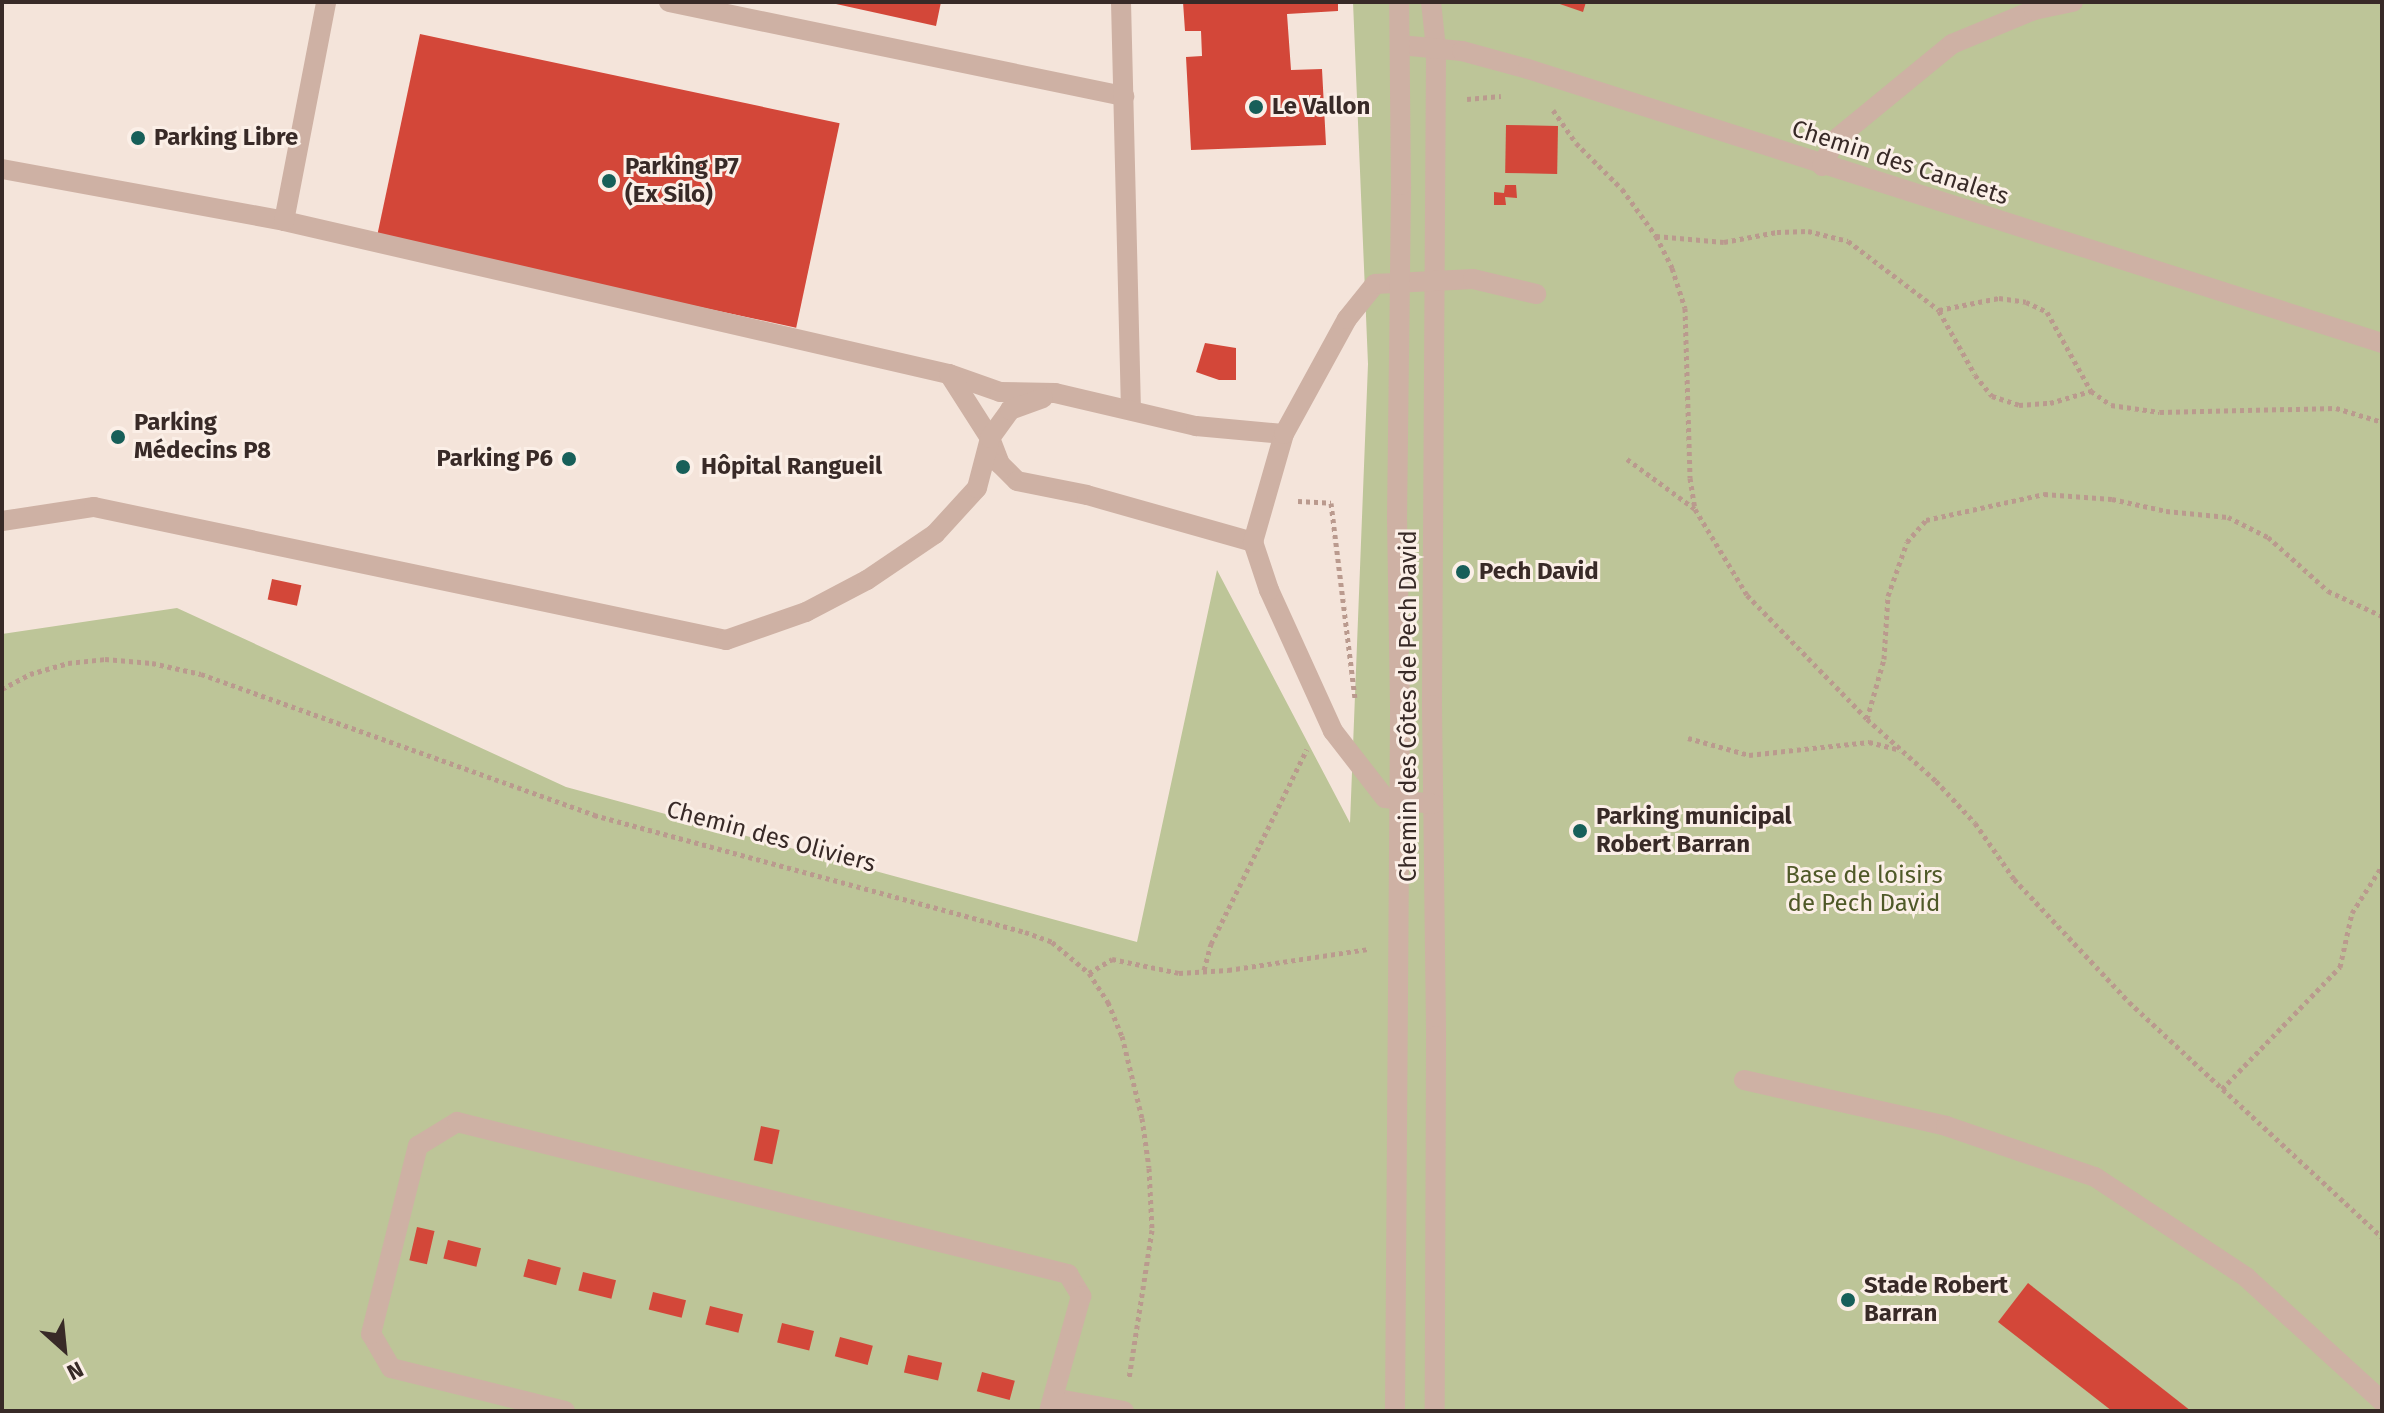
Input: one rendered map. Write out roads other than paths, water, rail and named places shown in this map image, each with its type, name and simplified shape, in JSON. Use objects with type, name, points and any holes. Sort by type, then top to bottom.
[{"type":"street","points":[[284,221],[326,2]]},
{"type":"street","points":[[669,2],[1124,96]]},
{"type":"street","points":[[1121,2],[1131,408]]},
{"type":"street","name":"Chemin des Côtes de Pech David","points":[[1395,1411],[1399,2]]},
{"type":"street","name":"Chemin des Côtes de Pech David","points":[[1431,2],[1436,48],[1433,804],[1435,1411]]},
{"type":"street","points":[[1822,166],[1835,140],[1952,44],[2034,10],[2073,2]]},
{"type":"street","name":"Chemin des Canalets","points":[[1400,45],[1462,51],[1528,69],[1822,166],[2382,343]]},
{"type":"street","points":[[2,169],[284,221],[949,374],[1000,392],[1055,393],[1131,408],[1196,426],[1284,434]]},
{"type":"street","points":[[1433,804],[1385,798],[1333,731],[1269,590],[1253,542],[1284,434],[1347,319],[1375,284],[1473,279],[1536,294]]},
{"type":"street","points":[[949,374],[990,438],[1000,464],[1017,481],[1087,495],[1253,542]]},
{"type":"street","points":[[2,521],[94,507],[726,640],[806,612],[867,580],[935,534],[977,488],[990,438],[1010,410],[1055,393]]},
{"type":"street","points":[[1744,1080],[1946,1126],[2095,1177],[2246,1277],[2382,1401]]},
{"type":"street","points":[[565,1411],[391,1368],[371,1334],[418,1146],[457,1122],[1068,1274],[1081,1296],[1051,1405],[1124,1411]]},
{"type":"place","name":"Le Vallon","points":[[1256,107]]},
{"type":"place","name":"Parking Libre","points":[[138,138]]},
{"type":"place","name":"Parking P7 (Ex Silo)","points":[[609,181]]},
{"type":"place","name":"Parking Médecins P8","points":[[118,437]]},
{"type":"place","name":"Parking P6","points":[[569,459]]},
{"type":"place","name":"Hôpital Rangueil","points":[[683,467]]},
{"type":"place","name":"Pech David","points":[[1463,572]]},
{"type":"place","name":"Parking municipal Robert Barran","points":[[1580,831]]},
{"type":"place","name":"Stade Robert Barran","points":[[1848,1300]]},
{"type":"park label","name":"Base de loisirs de Pech David","points":[[1864,890]]}]
